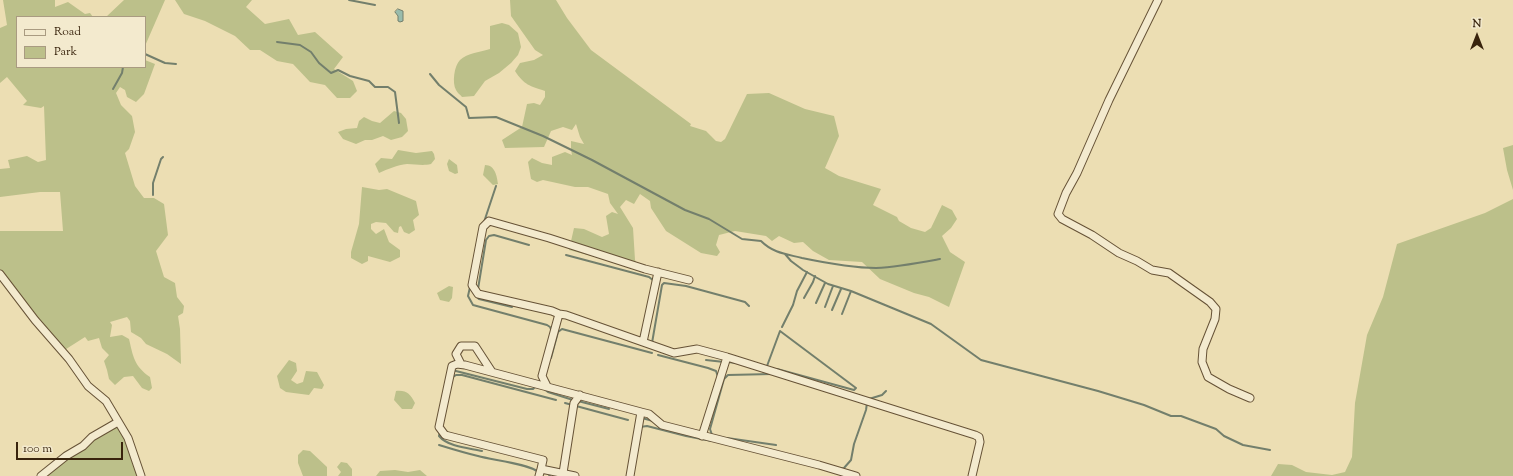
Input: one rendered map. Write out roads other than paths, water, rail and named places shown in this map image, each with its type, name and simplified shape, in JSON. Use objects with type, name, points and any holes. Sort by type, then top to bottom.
[{"type":"street","points":[[1158,0],[1109,100],[1077,173],[1066,192],[1058,214],[1062,219],[1092,235],[1119,253],[1152,270],[1169,273],[1210,302],[1216,309],[1215,319],[1202,349],[1202,362],[1208,377],[1229,389],[1250,398]]},
{"type":"street","points":[[689,280],[658,272],[549,238],[489,222],[483,227],[472,285],[478,294],[566,315],[674,353],[697,349],[727,357],[975,435],[979,437],[980,442],[972,476]]},
{"type":"street","points":[[643,342],[658,272]]},
{"type":"street","points":[[0,274],[35,320],[69,359],[88,386],[106,401],[128,438],[141,476]]},
{"type":"street","points":[[534,383],[542,376],[559,314]]},
{"type":"street","points":[[461,364],[456,354],[461,346],[475,346],[492,372]]},
{"type":"street","points":[[702,436],[727,357]]},
{"type":"street","points":[[575,476],[563,473],[540,472],[543,460],[445,435],[439,427],[452,366],[461,364],[547,386],[649,414],[662,425],[819,465],[856,476]]},
{"type":"street","points":[[542,376],[547,386]]},
{"type":"street","points":[[563,473],[574,403],[580,395]]},
{"type":"street","points":[[630,476],[641,412]]},
{"type":"street","points":[[41,476],[75,450],[83,446],[92,437],[118,422]]},
{"type":"waterway","points":[[349,0],[375,5]]},
{"type":"waterway","points":[[277,42],[300,45],[311,52],[319,63],[331,73],[338,70],[350,76],[369,81],[375,87],[388,87],[395,92],[399,123]]},
{"type":"waterway","points":[[146,54],[165,63],[176,64]]},
{"type":"waterway","points":[[113,89],[122,73],[123,68]]},
{"type":"waterway","points":[[430,74],[439,85],[466,107],[469,118],[496,117],[543,136],[592,160],[685,210],[709,219],[742,239],[761,241],[775,251],[829,263],[876,268],[908,265],[940,259]]},
{"type":"waterway","points":[[153,195],[153,183],[163,157]]},
{"type":"waterway","points":[[484,222],[496,186]]},
{"type":"waterway","points":[[478,289],[486,240],[489,236],[494,235],[529,245]]},
{"type":"waterway","points":[[785,254],[791,261],[803,270],[828,284],[851,291],[931,324],[981,360],[1098,391],[1144,405],[1171,416],[1181,416],[1216,429],[1224,436],[1243,445],[1270,450]]},
{"type":"waterway","points":[[566,255],[649,277],[654,281]]},
{"type":"waterway","points":[[782,327],[793,305],[797,291],[807,272]]},
{"type":"waterway","points":[[804,298],[815,276]]},
{"type":"waterway","points":[[652,343],[662,285],[664,283],[686,286],[745,302],[749,306]]},
{"type":"waterway","points":[[816,303],[825,283]]},
{"type":"waterway","points":[[825,307],[833,286]]},
{"type":"waterway","points":[[470,287],[468,296],[473,305],[547,325],[550,327],[552,332]]},
{"type":"waterway","points":[[832,310],[841,289]]},
{"type":"waterway","points":[[842,314],[851,291]]},
{"type":"waterway","points":[[477,297],[479,299],[512,307]]},
{"type":"waterway","points":[[551,358],[558,332],[562,329],[652,353]]},
{"type":"waterway","points":[[767,366],[780,331],[856,388],[854,390],[777,369]]},
{"type":"waterway","points":[[658,355],[708,368],[716,371],[718,377]]},
{"type":"waterway","points":[[706,360],[724,362]]},
{"type":"waterway","points":[[728,362],[737,363]]},
{"type":"waterway","points":[[452,370],[527,389],[533,389],[536,386]]},
{"type":"waterway","points":[[712,435],[710,429],[724,379],[728,375],[772,374]]},
{"type":"waterway","points":[[453,377],[456,375],[462,375],[556,400]]},
{"type":"waterway","points":[[544,389],[548,392],[573,400]]},
{"type":"waterway","points":[[869,399],[882,395],[886,391]]},
{"type":"waterway","points":[[578,401],[609,409]]},
{"type":"waterway","points":[[565,403],[628,420]]},
{"type":"waterway","points":[[841,469],[844,468],[851,460],[854,444],[867,403]]},
{"type":"waterway","points":[[642,418],[653,421]]},
{"type":"waterway","points":[[640,427],[647,426],[712,441]]},
{"type":"waterway","points":[[440,431],[439,436],[448,443],[482,451]]},
{"type":"waterway","points":[[727,438],[776,445]]},
{"type":"waterway","points":[[439,445],[484,458],[519,464],[534,469],[538,472]]}]
